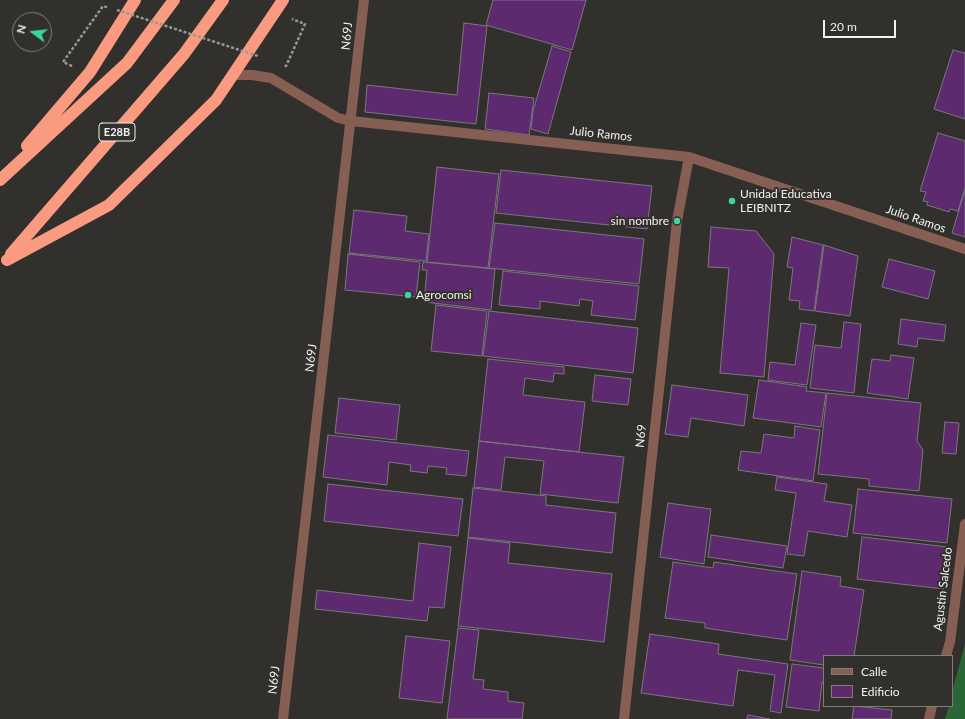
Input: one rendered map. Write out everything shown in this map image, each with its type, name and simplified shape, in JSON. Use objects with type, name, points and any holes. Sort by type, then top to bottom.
[{"type":"highway","points":[[0,176],[90,72],[135,0]]},
{"type":"highway","points":[[0,180],[127,63],[174,0]]},
{"type":"highway","name":"E28B","points":[[223,0],[184,54],[7,260],[109,205],[216,100],[233,74]]},
{"type":"highway","points":[[233,74],[283,0]]},
{"type":"street","name":"N69J","points":[[283,719],[364,0]]},
{"type":"street","name":"Julio Ramos","points":[[233,74],[271,78],[338,118],[351,121],[690,157],[965,249]]},
{"type":"street","name":"N69","points":[[624,719],[677,221],[690,157]]},
{"type":"street","name":"Agustin Salcedo","points":[[946,655],[950,642],[965,524]]},
{"type":"street","points":[[929,719],[932,707]]},
{"type":"path","points":[[90,72],[64,62],[103,6],[265,59]]},
{"type":"path","points":[[274,13],[305,24],[286,66],[279,64]]},
{"type":"green space","points":[[965,644],[965,719],[945,719],[949,707],[953,707],[953,688]]},
{"type":"building","points":[[493,0],[586,0],[572,50],[486,25]]},
{"type":"building","points":[[464,23],[487,26],[476,124],[365,112],[367,85],[457,95]]},
{"type":"building","points":[[552,46],[571,52],[548,134],[531,129],[533,111]]},
{"type":"building","points":[[953,50],[965,53],[965,119],[934,109]]},
{"type":"building","points":[[489,93],[534,98],[529,135],[485,129]]},
{"type":"building","points":[[938,133],[965,141],[965,188],[958,211],[950,209],[949,212],[927,205],[928,202],[923,201],[926,192],[920,191]]},
{"type":"building","points":[[437,167],[499,174],[488,268],[427,262]]},
{"type":"building","points":[[501,170],[652,186],[647,229],[496,213]]},
{"type":"building","points":[[965,190],[965,237],[952,233]]},
{"type":"building","points":[[354,210],[407,216],[405,231],[429,234],[426,261],[349,253]]},
{"type":"building","points":[[495,223],[644,239],[639,284],[489,268]]},
{"type":"building","points":[[711,227],[756,231],[774,254],[764,377],[720,373],[729,268],[708,267]]},
{"type":"building","points":[[792,237],[823,245],[814,311],[799,309],[800,301],[789,300],[793,268],[787,267]]},
{"type":"building","points":[[824,245],[858,256],[850,316],[815,311]]},
{"type":"building","points":[[348,254],[420,262],[416,297],[345,290]]},
{"type":"building","points":[[889,259],[935,271],[928,299],[882,287]]},
{"type":"building","points":[[423,262],[495,269],[491,310],[424,302],[427,270],[422,270]]},
{"type":"building","points":[[503,271],[639,286],[635,320],[591,315],[593,301],[580,299],[579,306],[540,301],[540,309],[499,305]]},
{"type":"building","points":[[436,305],[487,311],[482,356],[431,351]]},
{"type":"building","points":[[489,311],[638,328],[633,373],[483,356]]},
{"type":"building","points":[[901,319],[946,325],[944,341],[918,338],[917,347],[898,344]]},
{"type":"building","points":[[844,322],[861,324],[854,393],[810,388],[815,345],[841,348]]},
{"type":"building","points":[[801,323],[816,325],[807,385],[768,380],[770,362],[795,365]]},
{"type":"building","points":[[891,355],[914,358],[908,399],[867,393],[872,359],[890,361]]},
{"type":"building","points":[[488,359],[564,367],[564,374],[554,373],[553,382],[525,378],[523,395],[585,402],[579,452],[479,441]]},
{"type":"building","points":[[595,375],[631,379],[628,405],[592,401]]},
{"type":"building","points":[[759,380],[807,387],[806,391],[826,393],[821,427],[753,418]]},
{"type":"building","points":[[672,385],[748,395],[744,426],[691,418],[688,437],[665,434]]},
{"type":"building","points":[[827,393],[921,403],[917,441],[923,450],[919,491],[869,486],[869,479],[818,474]]},
{"type":"building","points":[[339,398],[400,405],[396,440],[335,433]]},
{"type":"building","points":[[945,422],[959,423],[956,454],[942,453]]},
{"type":"building","points":[[795,426],[820,430],[813,481],[738,470],[741,451],[761,453],[764,434],[794,438]]},
{"type":"building","points":[[328,435],[469,451],[466,476],[446,474],[447,468],[428,466],[427,473],[410,471],[411,465],[389,462],[387,485],[323,477]]},
{"type":"building","points":[[479,441],[624,457],[618,503],[540,494],[544,461],[505,457],[501,490],[474,487]]},
{"type":"building","points":[[777,477],[827,484],[824,501],[852,505],[847,537],[808,531],[804,556],[787,554],[796,493],[775,490]]},
{"type":"building","points":[[328,484],[463,499],[458,536],[324,521]]},
{"type":"building","points":[[473,488],[546,496],[546,505],[616,513],[612,553],[468,537]]},
{"type":"building","points":[[858,489],[952,499],[947,543],[853,533]]},
{"type":"building","points":[[668,503],[711,509],[704,564],[660,557]]},
{"type":"building","points":[[711,535],[787,546],[783,568],[708,557]]},
{"type":"building","points":[[862,537],[948,547],[944,589],[857,579]]},
{"type":"building","points":[[468,538],[510,543],[508,563],[612,574],[604,642],[458,626]]},
{"type":"building","points":[[419,543],[451,547],[444,608],[429,607],[427,621],[315,609],[317,590],[413,601]]},
{"type":"building","points":[[673,562],[713,568],[714,562],[797,574],[787,640],[705,628],[705,623],[665,618]]},
{"type":"building","points":[[802,571],[841,577],[840,586],[864,590],[854,655],[823,655],[823,665],[790,660]]},
{"type":"building","points":[[458,628],[479,630],[473,679],[484,680],[483,689],[508,692],[508,701],[524,703],[522,719],[447,719]]},
{"type":"building","points":[[650,634],[719,644],[718,654],[788,664],[781,713],[770,711],[775,675],[738,670],[733,706],[641,693]]},
{"type":"building","points":[[406,636],[450,641],[442,703],[399,698]]},
{"type":"building","points":[[792,664],[823,668],[823,682],[819,711],[786,707]]},
{"type":"building","points":[[854,707],[892,710],[891,719],[852,719]]},
{"type":"building","points":[[748,715],[770,719],[747,719]]},
{"type":"place","name":"Unidad Educativa LEIBNITZ","points":[[732,201]]},
{"type":"place","name":"sin nombre","points":[[677,221]]},
{"type":"place","name":"Agrocomsi","points":[[408,295]]}]
